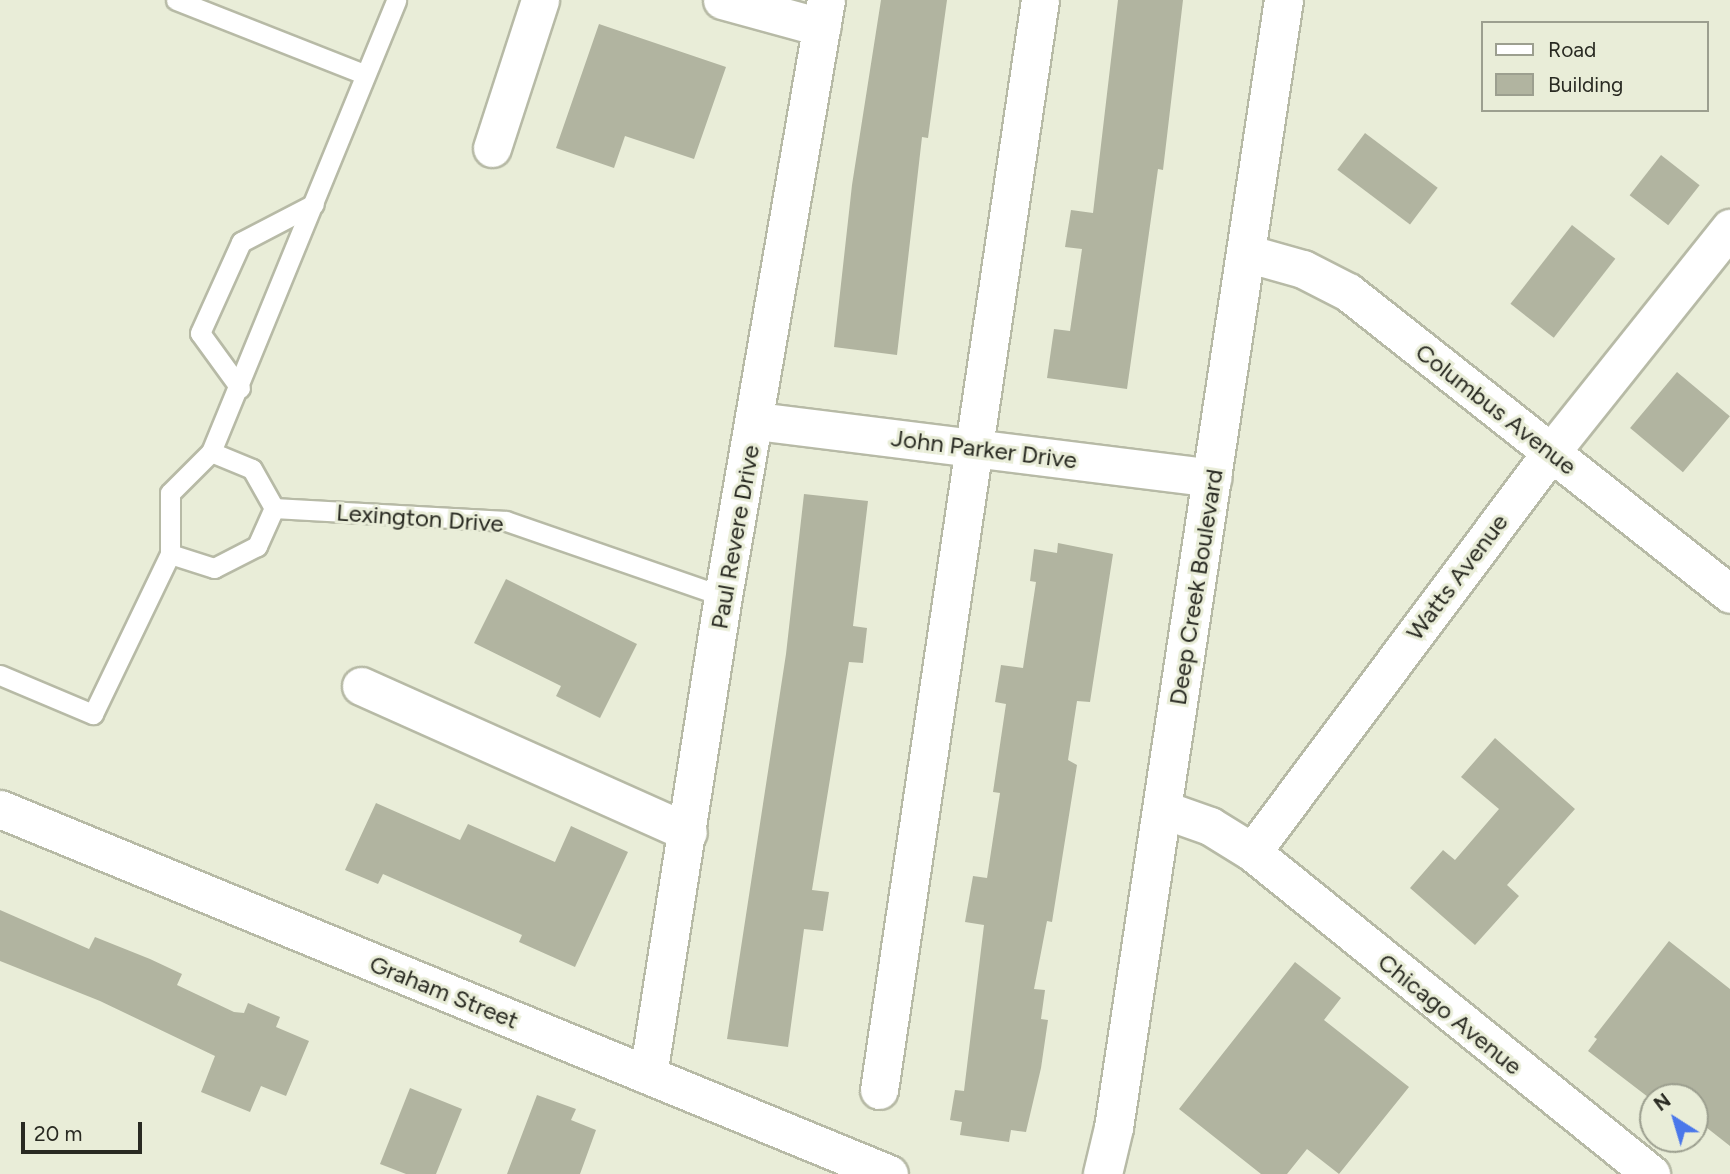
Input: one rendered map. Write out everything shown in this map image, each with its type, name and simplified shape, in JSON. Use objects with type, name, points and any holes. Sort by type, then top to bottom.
[{"type":"street","points":[[492,148],[540,0]]},
{"type":"street","points":[[722,0],[824,14]]},
{"type":"street","points":[[879,1090],[1040,0]]},
{"type":"street","name":"Deep Creek Boulevard","points":[[1103,1174],[1162,809],[1284,0]]},
{"type":"street","name":"Paul Revere Drive","points":[[648,1075],[723,596],[756,421],[824,14]]},
{"type":"street","name":"Watts Avenue","points":[[1252,852],[1551,452],[1730,228]]},
{"type":"street","name":"Columbus Avenue","points":[[1246,253],[1303,269],[1348,292],[1730,594]]},
{"type":"street","name":"John Parker Drive","points":[[756,421],[1212,478]]},
{"type":"street","points":[[361,686],[688,832]]},
{"type":"street","name":"Graham Street","points":[[0,809],[889,1174]]},
{"type":"street","points":[[1162,809],[1209,826],[1252,852]]},
{"type":"street","name":"Chicago Avenue","points":[[1252,852],[1651,1174]]},
{"type":"lane","points":[[176,0],[364,74]]},
{"type":"lane","points":[[0,675],[93,714],[170,554],[170,493],[211,452],[240,388],[396,0]]},
{"type":"lane","points":[[240,388],[200,333],[242,242],[314,204]]},
{"type":"lane","points":[[170,554],[215,568],[257,546],[274,508],[252,469],[211,452]]},
{"type":"lane","name":"Lexington Drive","points":[[274,508],[506,521],[723,596]]},
{"type":"building","points":[[881,0],[947,0],[928,138],[922,137],[897,355],[834,347],[852,185]]},
{"type":"building","points":[[1118,0],[1183,0],[1163,170],[1158,169],[1127,389],[1047,378],[1054,329],[1070,331],[1082,249],[1065,247],[1071,210],[1093,213]]},
{"type":"building","points":[[599,24],[726,67],[694,159],[625,136],[614,168],[556,148]]},
{"type":"building","points":[[1365,133],[1438,188],[1410,225],[1337,170]]},
{"type":"building","points":[[1661,155],[1700,185],[1668,225],[1630,195]]},
{"type":"building","points":[[1572,225],[1615,259],[1554,338],[1510,304]]},
{"type":"building","points":[[1677,372],[1730,416],[1683,472],[1630,428]]},
{"type":"building","points":[[804,494],[868,501],[853,626],[867,628],[863,663],[849,662],[812,890],[829,892],[823,931],[804,929],[788,1047],[727,1039],[786,654]]},
{"type":"building","points":[[1058,543],[1113,554],[1090,702],[1077,701],[1068,760],[1077,765],[1052,922],[1047,921],[1034,989],[1045,990],[1041,1019],[1048,1020],[1041,1068],[1026,1132],[1011,1130],[1009,1142],[960,1135],[962,1122],[950,1120],[955,1090],[964,1091],[984,925],[965,922],[973,876],[987,878],[1000,793],[993,792],[1006,704],[995,702],[1001,665],[1023,668],[1036,582],[1030,581],[1034,549],[1057,553]]},
{"type":"building","points":[[506,579],[637,644],[600,718],[556,696],[561,686],[474,643]]},
{"type":"building","points":[[1495,738],[1575,809],[1507,885],[1519,896],[1475,945],[1410,888],[1443,850],[1455,860],[1499,809],[1461,777]]},
{"type":"building","points":[[376,803],[460,840],[468,824],[555,862],[571,826],[628,852],[575,967],[519,942],[522,935],[383,874],[378,884],[345,870]]},
{"type":"building","points":[[0,910],[89,949],[95,937],[150,959],[182,974],[177,985],[234,1012],[244,1013],[248,1003],[280,1017],[276,1027],[309,1041],[286,1096],[261,1086],[250,1112],[201,1092],[215,1056],[100,1001],[0,961]]},
{"type":"building","points":[[1669,941],[1730,989],[1730,1146],[1709,1130],[1709,1083],[1639,1083],[1639,1090],[1588,1051],[1597,1039],[1594,1037]]},
{"type":"building","points":[[1295,962],[1341,998],[1324,1020],[1409,1087],[1339,1174],[1307,1149],[1287,1174],[1261,1174],[1179,1109]]},
{"type":"building","points":[[410,1088],[462,1109],[436,1174],[406,1174],[380,1164]]},
{"type":"building","points":[[537,1095],[576,1109],[571,1120],[596,1130],[580,1174],[507,1174]]}]
